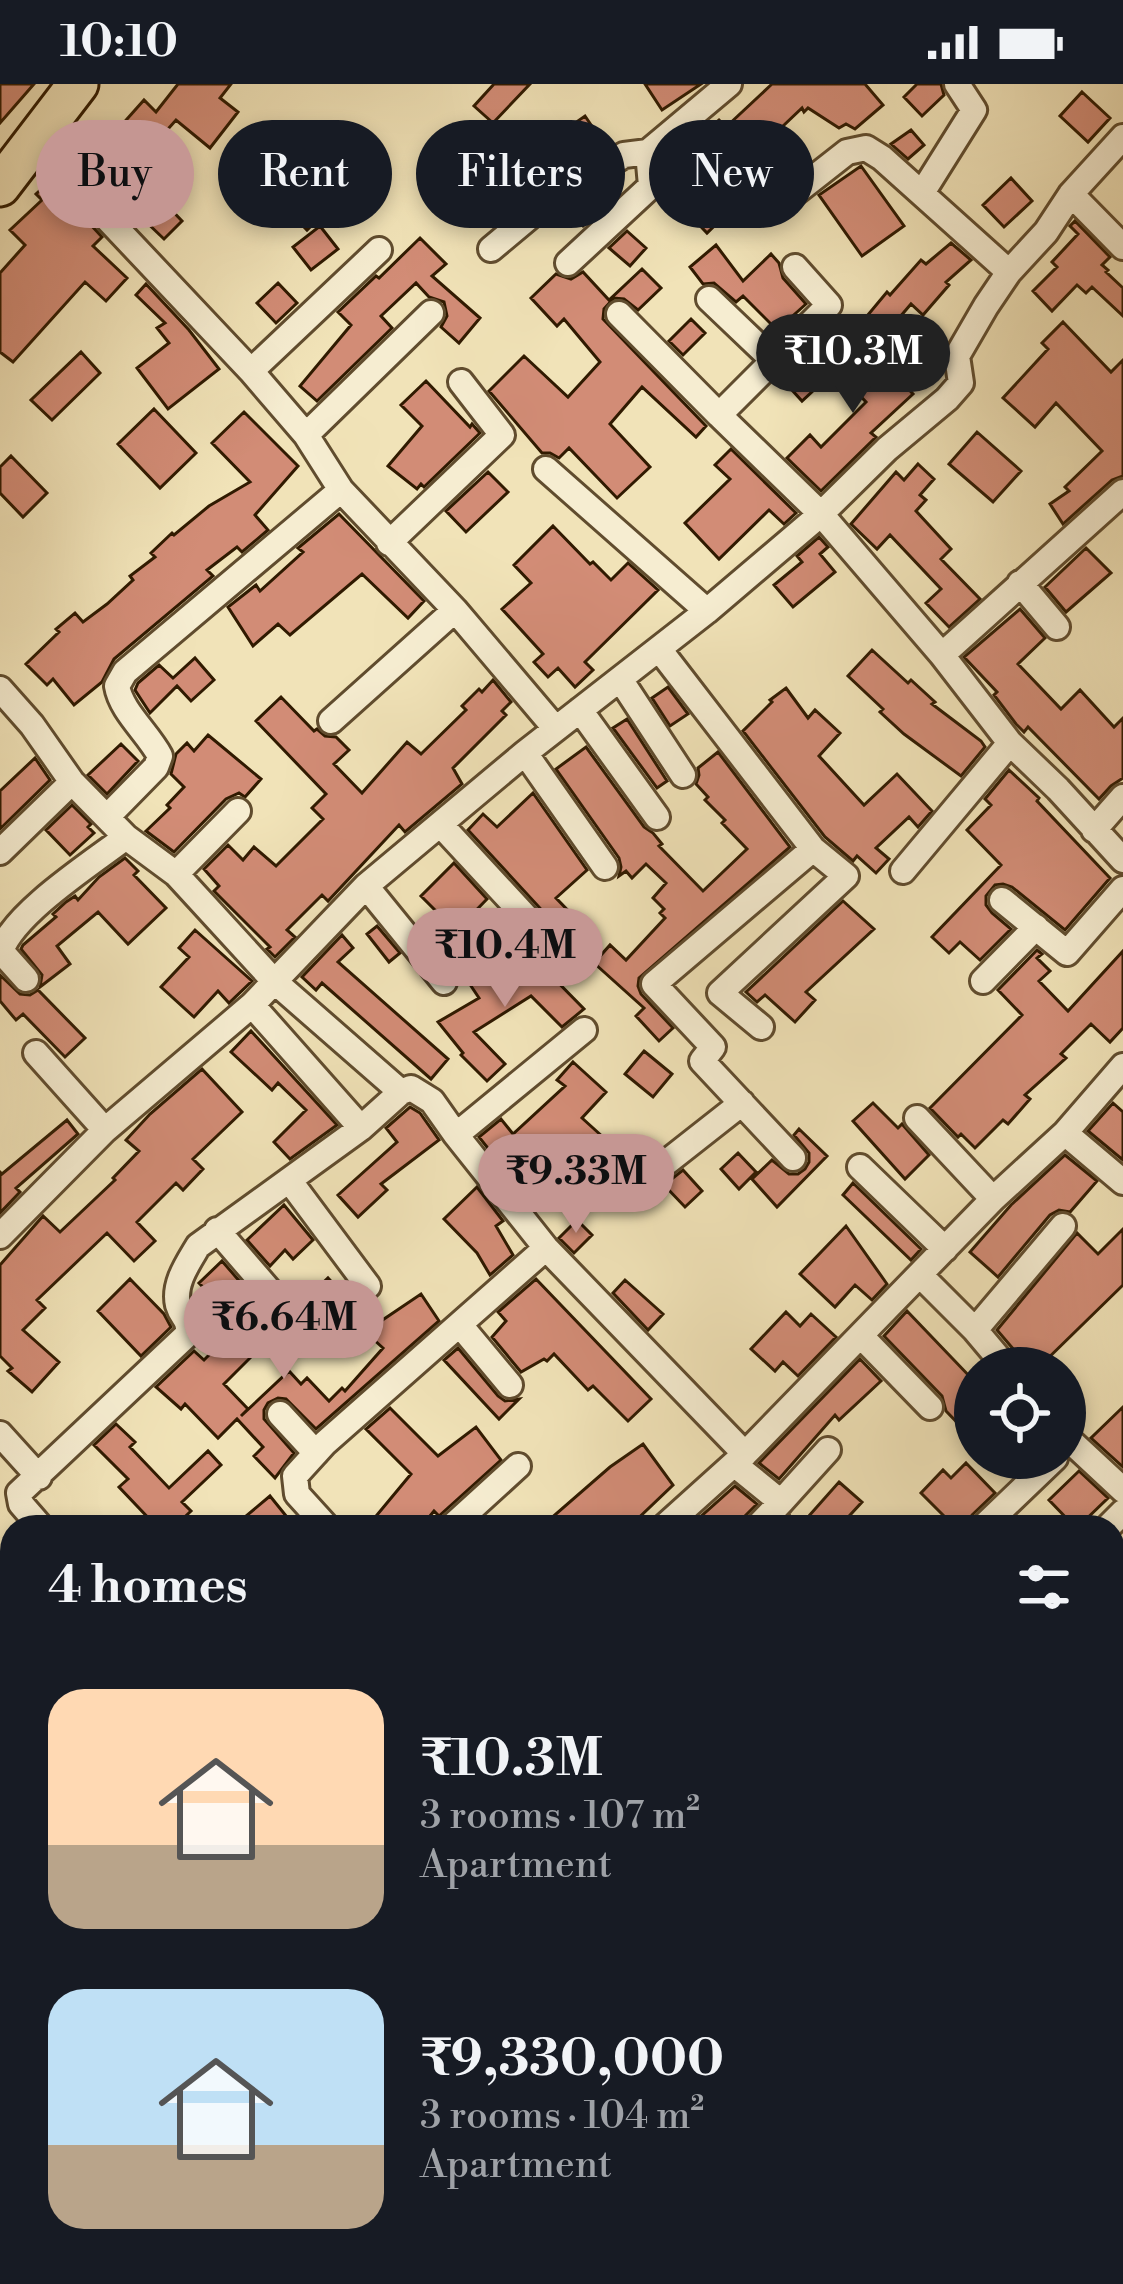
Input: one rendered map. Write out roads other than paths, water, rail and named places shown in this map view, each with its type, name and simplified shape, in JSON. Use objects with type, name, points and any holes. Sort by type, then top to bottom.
[{"type":"main road","points":[[0,186],[78,84]]},
{"type":"street","points":[[625,155],[648,152],[729,84]]},
{"type":"street","points":[[922,193],[974,110],[957,84]]},
{"type":"street","points":[[0,1236],[105,1130],[252,1005],[366,886],[555,728],[707,611],[947,399],[961,383],[957,356],[1009,272],[1123,137]]},
{"type":"street","points":[[34,142],[251,371],[306,435],[340,490],[454,610],[555,728]]},
{"type":"street","points":[[814,177],[847,152],[866,148],[1009,272]]},
{"type":"street","points":[[568,262],[651,186],[648,152]]},
{"type":"street","points":[[1071,194],[1123,247]]},
{"type":"street","points":[[491,249],[516,228]]},
{"type":"street","points":[[251,371],[379,250]]},
{"type":"street","points":[[719,415],[829,305],[795,268]]},
{"type":"street","points":[[709,299],[775,362]]},
{"type":"street","points":[[306,435],[431,313]]},
{"type":"street","points":[[619,314],[821,514],[1010,743],[1123,860]]},
{"type":"street","points":[[389,543],[502,436],[461,382]]},
{"type":"street","points":[[546,470],[707,611]]},
{"type":"street","points":[[107,817],[160,756],[119,697],[117,686],[125,672],[340,490]]},
{"type":"street","points":[[942,655],[1123,492]]},
{"type":"street","points":[[1020,583],[1057,627]]},
{"type":"street","points":[[331,721],[454,610]]},
{"type":"street","points":[[659,649],[813,849],[846,875],[720,993],[761,1028]]},
{"type":"street","points":[[620,679],[683,776]]},
{"type":"street","points":[[0,689],[72,782],[127,837],[176,874],[274,982],[400,1092]]},
{"type":"street","points":[[580,710],[657,817]]},
{"type":"street","points":[[903,871],[1010,743]]},
{"type":"street","points":[[525,753],[605,867]]},
{"type":"street","points":[[0,852],[72,782]]},
{"type":"street","points":[[1094,830],[1123,797]]},
{"type":"street","points":[[176,874],[238,811]]},
{"type":"street","points":[[440,824],[538,930]]},
{"type":"street","points":[[26,979],[1,951],[5,941],[36,907],[127,837]]},
{"type":"street","points":[[793,1158],[703,1061],[713,1047],[654,984],[813,849]]},
{"type":"street","points":[[366,886],[444,982]]},
{"type":"street","points":[[1002,900],[1067,952],[1123,889]]},
{"type":"street","points":[[982,981],[1036,927]]},
{"type":"street","points":[[252,1005],[361,1127]]},
{"type":"street","points":[[456,1135],[584,1030]]},
{"type":"street","points":[[36,1053],[105,1130]]},
{"type":"street","points":[[677,1515],[1065,1133],[1123,1066]]},
{"type":"street","points":[[31,1515],[18,1499],[19,1493],[188,1334],[189,1324],[178,1308],[178,1287],[199,1246],[411,1088],[432,1101],[546,1248],[781,1502]]},
{"type":"street","points":[[639,1184],[742,1103]]},
{"type":"street","points":[[917,1118],[993,1199]]},
{"type":"street","points":[[1065,1133],[1123,1181]]},
{"type":"street","points":[[860,1167],[945,1249]]},
{"type":"street","points":[[289,1180],[368,1286]]},
{"type":"street","points":[[975,1330],[1063,1226]]},
{"type":"street","points":[[217,1230],[274,1295],[249,1316]]},
{"type":"street","points":[[316,1515],[297,1494],[295,1476],[546,1248]]},
{"type":"street","points":[[920,1275],[989,1347]]},
{"type":"street","points":[[460,1325],[510,1385]]},
{"type":"street","points":[[861,1336],[930,1407]]},
{"type":"street","points":[[280,1414],[316,1453]]},
{"type":"street","points":[[0,1434],[39,1477]]},
{"type":"street","points":[[769,1515],[827,1450]]},
{"type":"street","points":[[1086,1462],[1123,1490]]},
{"type":"street","points":[[464,1515],[518,1466]]},
{"type":"street","points":[[995,1515],[1031,1479]]}]
